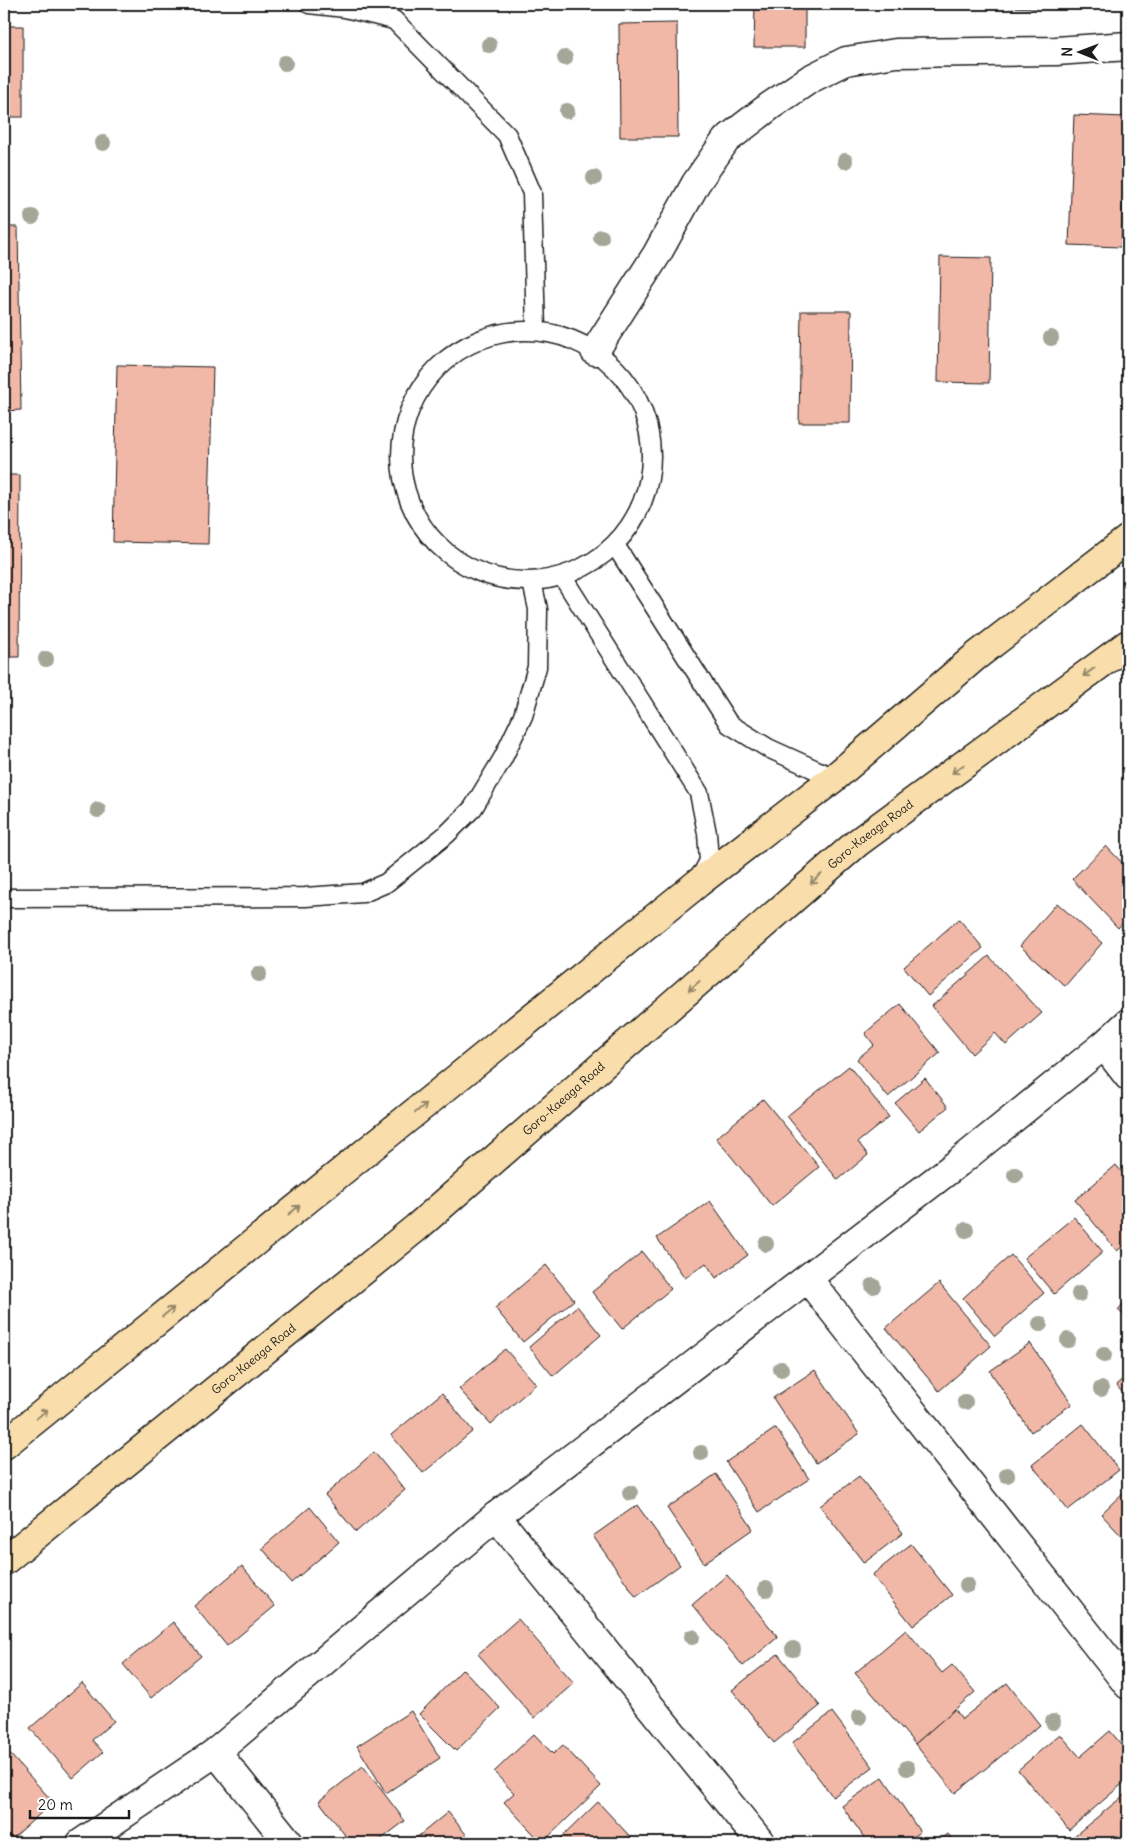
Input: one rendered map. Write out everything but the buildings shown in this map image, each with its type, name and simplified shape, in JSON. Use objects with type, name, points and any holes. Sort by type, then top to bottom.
[{"type":"main road","points":[[4,1445],[698,883],[834,778],[975,657],[1128,539]]},
{"type":"main road","name":"Goro-Kaeaga Road","points":[[4,1561],[416,1228],[857,843],[1128,644]]},
{"type":"street","points":[[595,351],[657,254],[696,183],[726,140],[770,106],[810,79],[846,61],[896,53],[1056,51],[1128,46]]},
{"type":"street","points":[[81,1843],[216,1752],[496,1516],[958,1164],[1104,1045],[1128,1023]]},
{"type":"street","points":[[1104,1045],[1128,1076]]},
{"type":"street","points":[[808,1279],[1128,1685]]},
{"type":"street","points":[[496,1516],[761,1843]]},
{"type":"street","points":[[216,1752],[289,1843]]},
{"type":"lane","points":[[309,4],[345,8],[394,20],[507,135],[532,192],[536,330]]},
{"type":"lane","points":[[536,330],[567,336],[595,351],[619,371],[637,398],[648,427],[651,459],[646,490],[634,520],[615,545],[599,558],[582,568],[562,576],[532,582],[500,580],[470,569],[444,552],[423,528],[408,500],[401,469],[401,438],[410,407],[425,379],[448,357],[474,340],[505,331],[536,330]]},
{"type":"lane","points":[[615,545],[730,724],[768,748],[834,778]]},
{"type":"lane","points":[[562,576],[699,793],[707,833],[709,860],[698,883]]},
{"type":"lane","points":[[4,898],[305,897],[363,893],[386,883],[446,834],[473,808],[503,758],[523,716],[537,667],[538,609],[532,582]]}]
